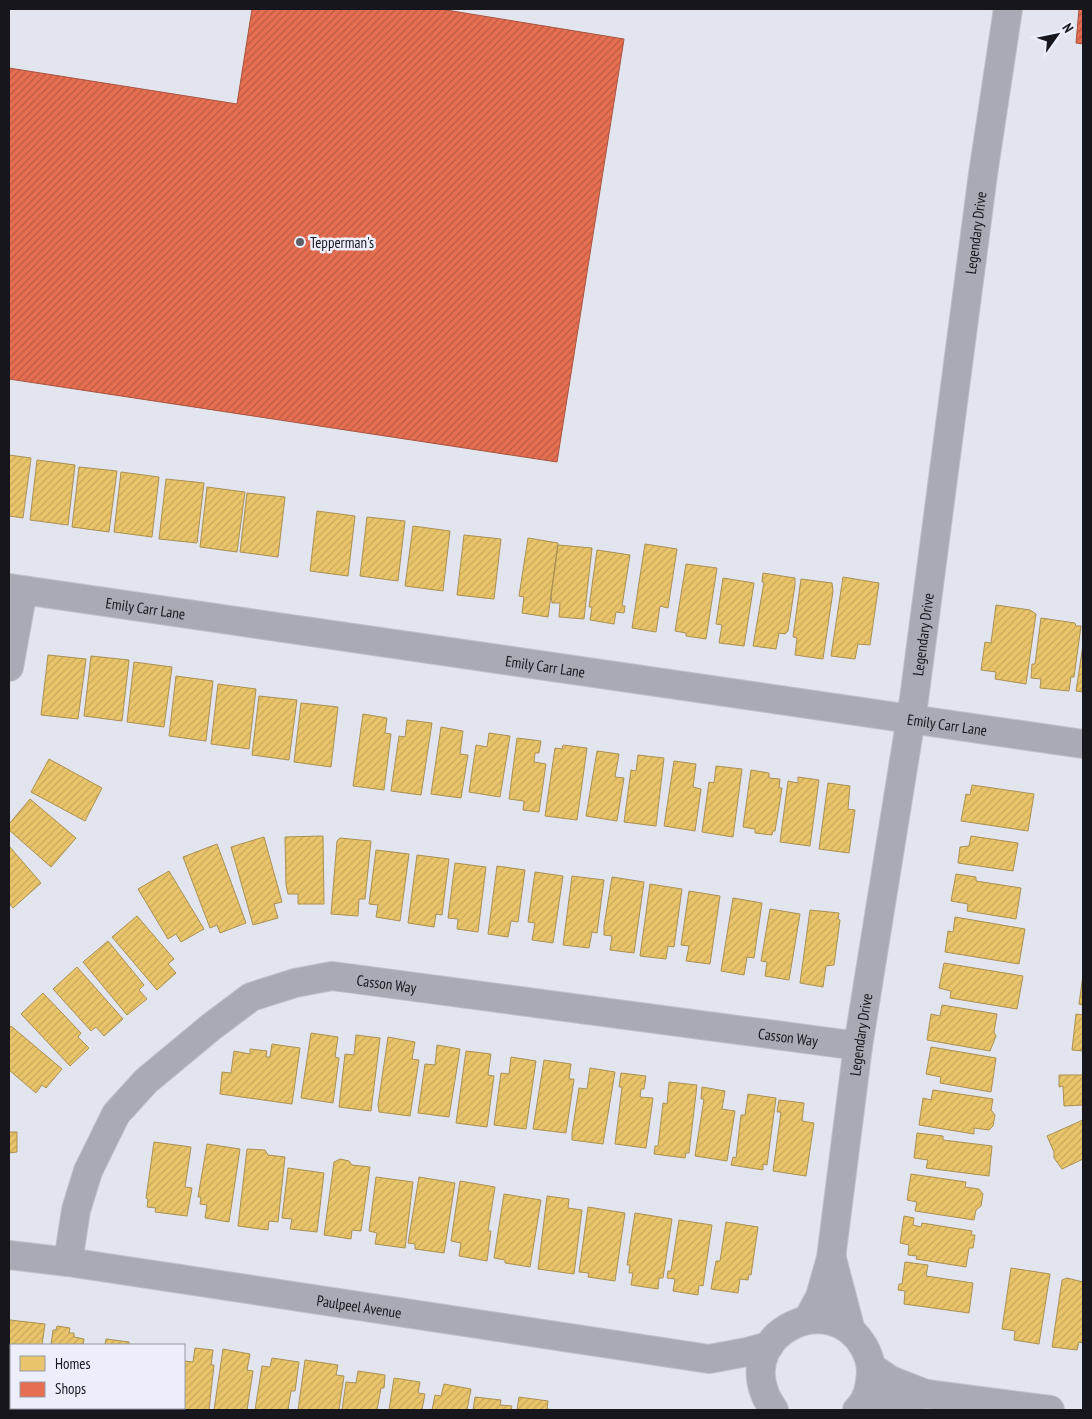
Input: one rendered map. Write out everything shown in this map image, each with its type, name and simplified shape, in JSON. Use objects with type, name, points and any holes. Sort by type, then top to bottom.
[{"type":"street","name":"Legendary Drive","points":[[808,1319],[820,1297],[831,1258],[858,1046],[911,719],[982,184],[1008,9]]},
{"type":"street","name":"Emily Carr Lane","points":[[16,589],[1083,744]]},
{"type":"street","points":[[9,667],[16,589]]},
{"type":"street","name":"Casson Way","points":[[68,1262],[76,1210],[88,1171],[116,1114],[146,1081],[211,1027],[251,997],[295,983],[332,976],[858,1046]]},
{"type":"street","name":"Paulpeel Avenue","points":[[9,1255],[68,1262],[709,1359],[769,1346]]},
{"type":"street","name":"Legendary Drive","points":[[831,1258],[851,1331]]},
{"type":"street","points":[[770,1402],[761,1382],[763,1357],[778,1334],[790,1325],[808,1319],[831,1321],[851,1331],[868,1353],[871,1367],[870,1388],[859,1408]]},
{"type":"street","name":"Paulpeel Avenue","points":[[709,1359],[739,1375],[770,1402]]},
{"type":"street","points":[[871,1367],[890,1380],[926,1394],[1050,1410]]},
{"type":"street","points":[[859,1408],[926,1394]]},
{"type":"building: Homes","points":[[9,455],[31,458],[23,518],[9,516]]},
{"type":"building: Homes","points":[[37,460],[75,465],[68,525],[30,520]]},
{"type":"building: Homes","points":[[79,467],[117,471],[109,532],[72,527]]},
{"type":"building: Homes","points":[[121,472],[159,477],[152,537],[114,532]]},
{"type":"building: Homes","points":[[166,479],[204,483],[197,543],[159,539]]},
{"type":"building: Homes","points":[[207,487],[245,492],[237,552],[200,547]]},
{"type":"building: Homes","points":[[247,493],[285,497],[278,557],[240,552]]},
{"type":"building: Homes","points":[[317,511],[355,516],[348,576],[310,571]]},
{"type":"building: Homes","points":[[367,517],[405,521],[398,581],[360,576]]},
{"type":"building: Homes","points":[[413,526],[450,531],[443,591],[405,586]]},
{"type":"building: Homes","points":[[464,535],[501,539],[494,599],[457,595]]},
{"type":"building: Homes","points":[[528,538],[558,543],[548,617],[522,613],[524,597],[519,596]]},
{"type":"building: Homes","points":[[645,544],[677,549],[668,608],[660,606],[656,632],[632,628]]},
{"type":"building: Homes","points":[[558,545],[592,548],[584,619],[559,617],[560,603],[552,603],[551,596]]},
{"type":"building: Homes","points":[[597,550],[630,555],[622,606],[625,606],[624,613],[616,612],[614,624],[590,620],[592,607],[589,607]]},
{"type":"building: Homes","points":[[686,564],[717,568],[706,639],[686,636],[686,633],[675,631]]},
{"type":"building: Homes","points":[[763,573],[795,578],[788,631],[785,634],[779,633],[776,649],[753,646],[764,582],[762,582]]},
{"type":"building: Homes","points":[[843,577],[879,583],[870,645],[858,644],[855,659],[831,656]]},
{"type":"building: Homes","points":[[723,578],[754,583],[744,646],[719,643],[722,625],[716,624]]},
{"type":"building: Homes","points":[[801,579],[832,583],[833,591],[823,659],[795,655],[797,638],[793,637]]},
{"type":"building: Homes","points":[[996,605],[1030,610],[1036,614],[1026,684],[995,679],[996,672],[981,670],[985,642],[991,643]]},
{"type":"building: Homes","points":[[1041,618],[1075,623],[1076,626],[1081,626],[1074,677],[1071,677],[1069,691],[1040,688],[1041,679],[1031,678],[1032,664],[1035,664]]},
{"type":"building: Homes","points":[[1083,645],[1083,692],[1076,691]]},
{"type":"building: Homes","points":[[48,655],[86,659],[78,719],[41,715]]},
{"type":"building: Homes","points":[[91,656],[129,660],[122,721],[84,716]]},
{"type":"building: Homes","points":[[134,662],[172,667],[164,727],[127,722]]},
{"type":"building: Homes","points":[[176,676],[213,681],[206,741],[169,736]]},
{"type":"building: Homes","points":[[218,684],[256,689],[249,749],[211,744]]},
{"type":"building: Homes","points":[[259,696],[297,700],[289,760],[252,755]]},
{"type":"building: Homes","points":[[301,703],[338,707],[331,767],[294,762]]},
{"type":"building: Homes","points":[[363,714],[387,718],[385,733],[391,734],[384,790],[353,786]]},
{"type":"building: Homes","points":[[407,720],[432,723],[421,795],[391,791],[399,736],[405,737]]},
{"type":"building: Homes","points":[[441,727],[463,731],[460,754],[468,755],[461,798],[431,794]]},
{"type":"building: Homes","points":[[489,733],[510,736],[500,797],[469,792],[476,745],[487,747]]},
{"type":"building: Homes","points":[[517,738],[541,741],[539,753],[535,753],[534,762],[546,764],[539,812],[523,810],[524,801],[509,799]]},
{"type":"building: Homes","points":[[563,745],[587,748],[577,820],[545,816],[555,748],[562,749]]},
{"type":"building: Homes","points":[[597,751],[619,754],[615,777],[624,778],[617,821],[586,816]]},
{"type":"building: Homes","points":[[638,755],[664,758],[656,826],[624,822],[631,770],[636,771]]},
{"type":"building: Homes","points":[[49,759],[102,788],[85,821],[31,792]]},
{"type":"building: Homes","points":[[674,761],[696,764],[693,787],[701,789],[695,831],[664,826]]},
{"type":"building: Homes","points":[[716,766],[742,769],[733,837],[702,832],[709,782],[714,783]]},
{"type":"building: Homes","points":[[751,770],[769,773],[769,778],[780,779],[779,788],[782,788],[775,831],[773,831],[772,835],[755,833],[755,829],[743,827]]},
{"type":"building: Homes","points":[[798,777],[819,780],[810,846],[780,842],[788,781],[798,783]]},
{"type":"building: Homes","points":[[828,783],[850,786],[848,809],[855,810],[849,853],[819,849]]},
{"type":"building: Homes","points":[[972,785],[1034,794],[1028,831],[961,821],[966,794],[970,795]]},
{"type":"building: Homes","points":[[30,799],[76,838],[51,867],[9,830],[9,824]]},
{"type":"building: Homes","points":[[323,836],[324,904],[298,904],[298,894],[288,894],[286,885],[285,837]]},
{"type":"building: Homes","points":[[971,836],[1018,843],[1013,871],[958,863],[960,847],[969,846]]},
{"type":"building: Homes","points":[[264,837],[282,902],[274,904],[278,918],[253,925],[231,847]]},
{"type":"building: Homes","points":[[340,838],[371,841],[365,899],[359,899],[358,916],[331,914],[337,841]]},
{"type":"building: Homes","points":[[217,844],[246,923],[220,933],[217,925],[210,928],[183,857]]},
{"type":"building: Homes","points":[[9,846],[41,883],[13,908],[9,903]]},
{"type":"building: Homes","points":[[376,850],[409,854],[400,921],[376,917],[378,905],[369,904]]},
{"type":"building: Homes","points":[[417,855],[449,859],[442,915],[436,914],[434,927],[408,923]]},
{"type":"building: Homes","points":[[455,863],[486,867],[478,932],[457,929],[458,919],[448,918]]},
{"type":"building: Homes","points":[[497,866],[525,870],[518,922],[511,921],[508,937],[488,934]]},
{"type":"building: Homes","points":[[169,871],[204,929],[181,942],[176,934],[168,939],[138,889]]},
{"type":"building: Homes","points":[[535,872],[563,876],[553,943],[532,940],[535,923],[528,922]]},
{"type":"building: Homes","points":[[956,874],[976,877],[976,881],[1021,888],[1016,919],[967,911],[968,904],[951,901]]},
{"type":"building: Homes","points":[[572,876],[604,880],[597,933],[592,932],[589,948],[563,945]]},
{"type":"building: Homes","points":[[612,877],[644,882],[634,953],[610,950],[612,936],[604,935]]},
{"type":"building: Homes","points":[[650,884],[682,889],[674,947],[668,946],[666,959],[640,956]]},
{"type":"building: Homes","points":[[689,891],[720,896],[710,964],[686,961],[689,946],[681,945]]},
{"type":"building: Homes","points":[[733,898],[762,903],[754,958],[747,957],[744,975],[721,971]]},
{"type":"building: Homes","points":[[770,909],[800,914],[789,980],[765,976],[767,962],[761,961]]},
{"type":"building: Homes","points":[[810,910],[839,913],[838,919],[840,920],[834,965],[826,966],[823,987],[800,983]]},
{"type":"building: Homes","points":[[137,916],[174,959],[168,964],[176,973],[157,990],[112,937]]},
{"type":"building: Homes","points":[[955,917],[1025,929],[1019,964],[945,952],[948,931],[953,932]]},
{"type":"building: Homes","points":[[108,941],[144,985],[139,990],[147,999],[127,1015],[83,962]]},
{"type":"building: Homes","points":[[944,963],[1023,976],[1017,1009],[950,998],[951,991],[939,988]]},
{"type":"building: Homes","points":[[77,967],[123,1019],[104,1036],[96,1027],[91,1031],[53,989]]},
{"type":"building: Homes","points":[[1083,975],[1083,1005],[1079,1004]]},
{"type":"building: Homes","points":[[43,993],[81,1033],[78,1037],[89,1048],[70,1066],[21,1014]]},
{"type":"building: Homes","points":[[942,1005],[997,1014],[994,1032],[996,1036],[990,1051],[927,1040],[931,1014],[940,1016]]},
{"type":"building: Homes","points":[[1076,1014],[1083,1015],[1083,1051],[1072,1050]]},
{"type":"building: Homes","points":[[11,1026],[62,1069],[46,1088],[42,1085],[36,1093],[9,1070],[9,1029]]},
{"type":"building: Homes","points":[[311,1033],[338,1037],[335,1057],[339,1058],[333,1103],[301,1098]]},
{"type":"building: Homes","points":[[356,1035],[380,1038],[371,1111],[339,1107],[345,1054],[354,1055]]},
{"type":"building: Homes","points":[[388,1037],[415,1042],[412,1059],[419,1060],[410,1116],[379,1112],[378,1105]]},
{"type":"building: Homes","points":[[272,1044],[300,1048],[292,1104],[220,1094],[222,1072],[231,1073],[234,1051],[250,1054],[250,1049],[267,1051],[266,1057],[270,1057]]},
{"type":"building: Homes","points":[[437,1045],[460,1049],[449,1117],[418,1113],[425,1064],[435,1065]]},
{"type":"building: Homes","points":[[931,1047],[996,1058],[991,1092],[940,1083],[941,1077],[926,1074]]},
{"type":"building: Homes","points":[[466,1051],[491,1054],[488,1075],[494,1076],[487,1127],[456,1123]]},
{"type":"building: Homes","points":[[511,1057],[536,1061],[526,1129],[494,1125],[501,1073],[509,1074]]},
{"type":"building: Homes","points":[[544,1060],[571,1064],[569,1079],[574,1079],[566,1133],[533,1129]]},
{"type":"building: Homes","points":[[590,1068],[615,1072],[603,1144],[572,1140],[579,1088],[587,1089]]},
{"type":"building: Homes","points":[[621,1073],[646,1076],[644,1089],[641,1089],[640,1097],[653,1098],[646,1148],[615,1144],[622,1087],[619,1087]]},
{"type":"building: Homes","points":[[1059,1075],[1083,1075],[1083,1105],[1064,1106],[1063,1086],[1059,1087]]},
{"type":"building: Homes","points":[[669,1082],[697,1085],[689,1153],[686,1153],[685,1158],[654,1154],[655,1146],[658,1146],[663,1103],[667,1104]]},
{"type":"building: Homes","points":[[702,1087],[725,1091],[722,1109],[735,1111],[727,1161],[695,1156],[704,1099],[701,1099]]},
{"type":"building: Homes","points":[[933,1090],[993,1099],[991,1110],[995,1115],[993,1126],[989,1130],[974,1128],[974,1134],[919,1125],[923,1098],[931,1100]]},
{"type":"building: Homes","points":[[748,1094],[776,1098],[767,1165],[763,1164],[763,1170],[731,1165],[733,1157],[736,1158],[741,1115],[745,1115]]},
{"type":"building: Homes","points":[[779,1100],[804,1103],[802,1121],[814,1123],[806,1176],[773,1171],[781,1112],[777,1112]]},
{"type":"building: Homes","points":[[1083,1120],[1083,1159],[1062,1169],[1054,1158],[1054,1152],[1047,1136]]},
{"type":"building: Homes","points":[[9,1132],[17,1132],[17,1152],[9,1153]]},
{"type":"building: Homes","points":[[917,1133],[943,1136],[943,1140],[992,1146],[989,1176],[926,1168],[928,1160],[914,1158]]},
{"type":"building: Homes","points":[[154,1142],[191,1147],[185,1187],[192,1188],[187,1216],[155,1212],[156,1208],[147,1207],[148,1199],[146,1198]]},
{"type":"building: Homes","points":[[207,1144],[240,1149],[229,1222],[205,1218],[207,1205],[200,1204],[201,1197],[198,1197]]},
{"type":"building: Homes","points":[[247,1149],[265,1150],[268,1155],[285,1157],[278,1222],[269,1221],[268,1230],[238,1226]]},
{"type":"building: Homes","points":[[340,1159],[349,1161],[352,1165],[370,1167],[361,1231],[352,1230],[351,1239],[324,1235],[334,1162]]},
{"type":"building: Homes","points":[[288,1168],[324,1173],[317,1232],[290,1229],[292,1219],[282,1218]]},
{"type":"building: Homes","points":[[911,1174],[966,1182],[965,1187],[979,1189],[983,1194],[981,1206],[976,1210],[974,1220],[915,1211],[917,1202],[907,1200]]},
{"type":"building: Homes","points":[[376,1177],[413,1182],[405,1248],[375,1244],[377,1233],[369,1231]]},
{"type":"building: Homes","points":[[419,1177],[455,1183],[444,1253],[415,1249],[415,1244],[408,1243]]},
{"type":"building: Homes","points":[[460,1181],[495,1187],[488,1231],[491,1231],[487,1261],[459,1256],[461,1243],[451,1241]]},
{"type":"building: Homes","points":[[504,1194],[541,1200],[530,1267],[505,1263],[505,1260],[494,1258]]},
{"type":"building: Homes","points":[[547,1196],[569,1199],[568,1208],[582,1210],[574,1274],[538,1269]]},
{"type":"building: Homes","points":[[588,1207],[625,1213],[615,1281],[588,1277],[589,1273],[579,1272]]},
{"type":"building: Homes","points":[[635,1213],[672,1219],[663,1278],[659,1278],[658,1289],[631,1285],[633,1273],[629,1273],[630,1265],[627,1265]]},
{"type":"building: Homes","points":[[904,1216],[914,1218],[913,1225],[921,1227],[922,1223],[972,1231],[971,1235],[975,1235],[973,1248],[969,1248],[966,1267],[916,1259],[917,1256],[908,1255],[909,1245],[900,1243]]},
{"type":"building: Homes","points":[[679,1220],[712,1225],[703,1286],[699,1285],[698,1295],[673,1291],[675,1279],[667,1278],[668,1271],[671,1271]]},
{"type":"building: Homes","points":[[726,1222],[758,1227],[751,1275],[749,1274],[748,1280],[740,1279],[738,1293],[711,1289],[716,1261],[720,1261]]},
{"type":"building: Homes","points":[[905,1262],[928,1265],[926,1276],[973,1283],[969,1313],[904,1304],[905,1291],[898,1290],[899,1284],[902,1284]]},
{"type":"building: Homes","points":[[1011,1268],[1050,1274],[1039,1344],[1014,1340],[1015,1331],[1002,1329]]},
{"type":"building: Homes","points":[[1067,1278],[1083,1282],[1083,1343],[1079,1342],[1077,1350],[1052,1347],[1062,1280]]},
{"type":"building: Homes","points":[[10,1320],[45,1324],[42,1344],[10,1344],[10,1371],[9,1371]]},
{"type":"building: Homes","points":[[57,1326],[70,1328],[69,1333],[74,1333],[74,1337],[84,1339],[83,1344],[51,1344],[53,1330],[56,1330]]},
{"type":"building: Homes","points":[[106,1339],[129,1342],[129,1344],[105,1344]]},
{"type":"building: Homes","points":[[195,1348],[213,1350],[211,1365],[214,1365],[209,1410],[172,1410],[185,1409],[185,1361],[193,1362]]},
{"type":"building: Homes","points":[[223,1349],[250,1354],[247,1370],[253,1371],[247,1410],[214,1410]]},
{"type":"building: Homes","points":[[272,1358],[299,1362],[295,1391],[291,1391],[288,1410],[255,1410],[262,1366],[270,1367]]},
{"type":"building: Homes","points":[[305,1360],[338,1365],[336,1375],[344,1376],[339,1410],[298,1410]]},
{"type":"building: Homes","points":[[358,1371],[385,1375],[384,1388],[381,1388],[377,1410],[342,1410],[346,1382],[356,1383]]},
{"type":"building: Homes","points":[[394,1378],[420,1382],[418,1393],[425,1394],[422,1410],[389,1410]]},
{"type":"building: Homes","points":[[444,1384],[471,1389],[467,1410],[432,1410],[435,1395],[441,1396]]},
{"type":"building: Homes","points":[[475,1397],[501,1400],[500,1405],[512,1406],[511,1410],[473,1410]]},
{"type":"building: Homes","points":[[519,1397],[548,1401],[547,1409],[555,1410],[517,1410]]},
{"type":"building: Shops","name":"Tepperman's","points":[[252,9],[440,9],[624,39],[557,462],[9,379],[9,68],[237,104]]},
{"type":"building: Shops","points":[[1079,9],[1083,9],[1083,44],[1076,43]]},
{"type":"place","name":"Tepperman's","points":[[300,242]]}]
